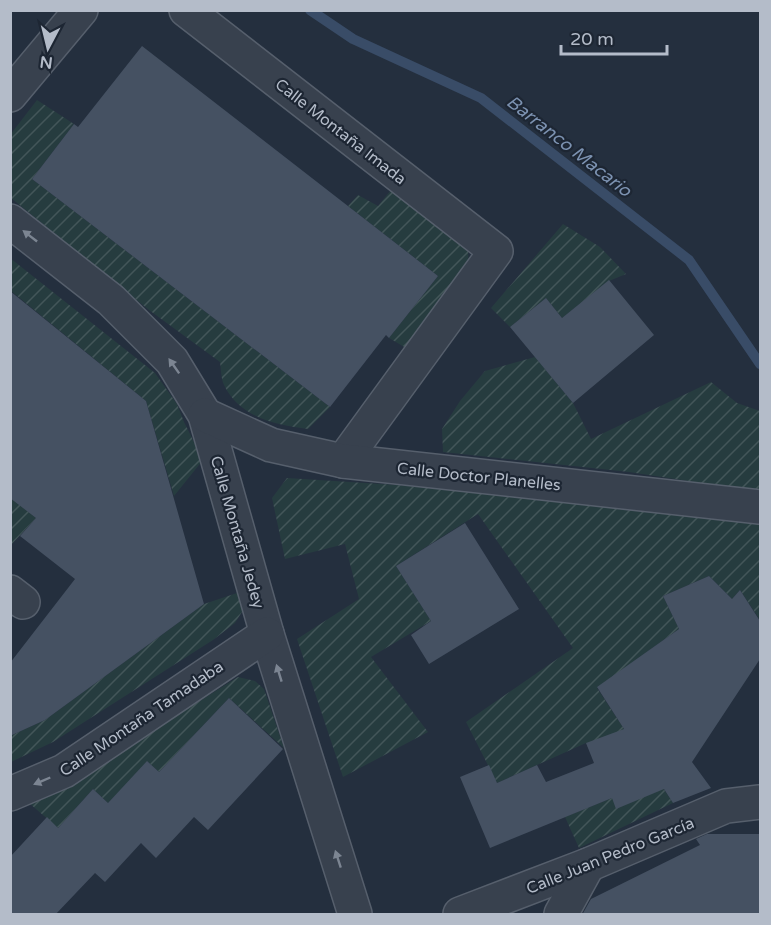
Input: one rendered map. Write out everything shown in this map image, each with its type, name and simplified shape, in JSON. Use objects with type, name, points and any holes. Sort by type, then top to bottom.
[{"type":"street","points":[[10,95],[81,10]]},
{"type":"street","name":"Calle Montaña Imada","points":[[186,10],[496,251],[343,461]]},
{"type":"street","name":"Calle Montaña Jedey","points":[[10,220],[111,300],[172,361],[205,415],[267,634],[355,915]]},
{"type":"street","name":"Calle Doctor Planelles","points":[[205,415],[271,445],[343,461],[760,507]]},
{"type":"street","name":"Calle Montaña Tamadaba","points":[[10,794],[64,771],[267,634]]},
{"type":"street","name":"Calle Juan Pedro García","points":[[460,915],[588,865],[726,806],[760,802]]},
{"type":"street","points":[[561,915],[588,865]]},
{"type":"green space","points":[[37,100],[74,124],[32,179],[330,407],[308,429],[260,418],[239,405],[224,385],[220,362],[149,310],[11,198],[10,135]]},
{"type":"green space","points":[[391,190],[468,251],[469,267],[406,348],[389,338],[438,276],[348,206],[358,195],[378,206]]},
{"type":"green space","points":[[563,224],[600,247],[626,274],[609,281],[562,318],[546,298],[510,327],[491,308]]},
{"type":"green space","points":[[10,258],[155,373],[177,404],[203,460],[174,496],[146,401],[11,291]]},
{"type":"green space","points":[[535,357],[573,403],[591,439],[711,382],[737,403],[760,411],[760,492],[629,472],[443,452],[442,429],[460,401],[485,371]]},
{"type":"green space","points":[[287,478],[397,485],[760,520],[760,620],[740,590],[732,599],[709,576],[663,596],[679,629],[597,688],[673,803],[579,848],[565,817],[612,798],[586,743],[497,783],[466,722],[573,648],[478,514],[396,566],[431,621],[371,657],[428,732],[343,777],[297,639],[359,599],[345,544],[285,559],[272,498]]},
{"type":"green space","points":[[11,498],[36,518],[11,545]]},
{"type":"green space","points":[[240,592],[245,607],[235,623],[213,640],[53,742],[11,762],[10,736],[45,720],[204,604]]},
{"type":"green space","points":[[238,677],[255,681],[264,689],[284,748],[229,698],[159,772],[148,762],[108,803],[93,789],[58,828],[29,803],[71,786],[115,754]]},
{"type":"building","points":[[142,46],[438,276],[389,338],[386,335],[330,407],[32,179],[74,124],[78,127]]},
{"type":"building","points":[[609,280],[654,335],[573,403],[510,327],[546,298],[562,318]]},
{"type":"building","points":[[10,291],[146,401],[204,604],[45,720],[10,736],[10,663],[75,579],[20,536],[36,518],[10,498]]},
{"type":"building","points":[[465,523],[519,609],[429,664],[411,635],[431,621],[396,566]]},
{"type":"building","points":[[709,576],[732,599],[740,590],[760,621],[760,659],[692,762],[711,788],[673,803],[664,789],[616,809],[612,798],[490,848],[460,777],[489,765],[497,783],[537,765],[546,782],[594,763],[586,743],[624,729],[597,687],[679,629],[663,596]]},
{"type":"building","points":[[229,698],[283,749],[208,830],[194,817],[156,858],[141,843],[105,882],[95,873],[55,915],[10,915],[10,857],[47,817],[58,828],[93,789],[108,803],[147,761],[159,772]]},
{"type":"building","points":[[707,834],[760,834],[760,915],[582,915],[591,899],[700,845],[696,839]]},
{"type":"waterway","name":"Barranco Macario","points":[[310,10],[353,39],[481,98],[689,260],[760,364]]}]
